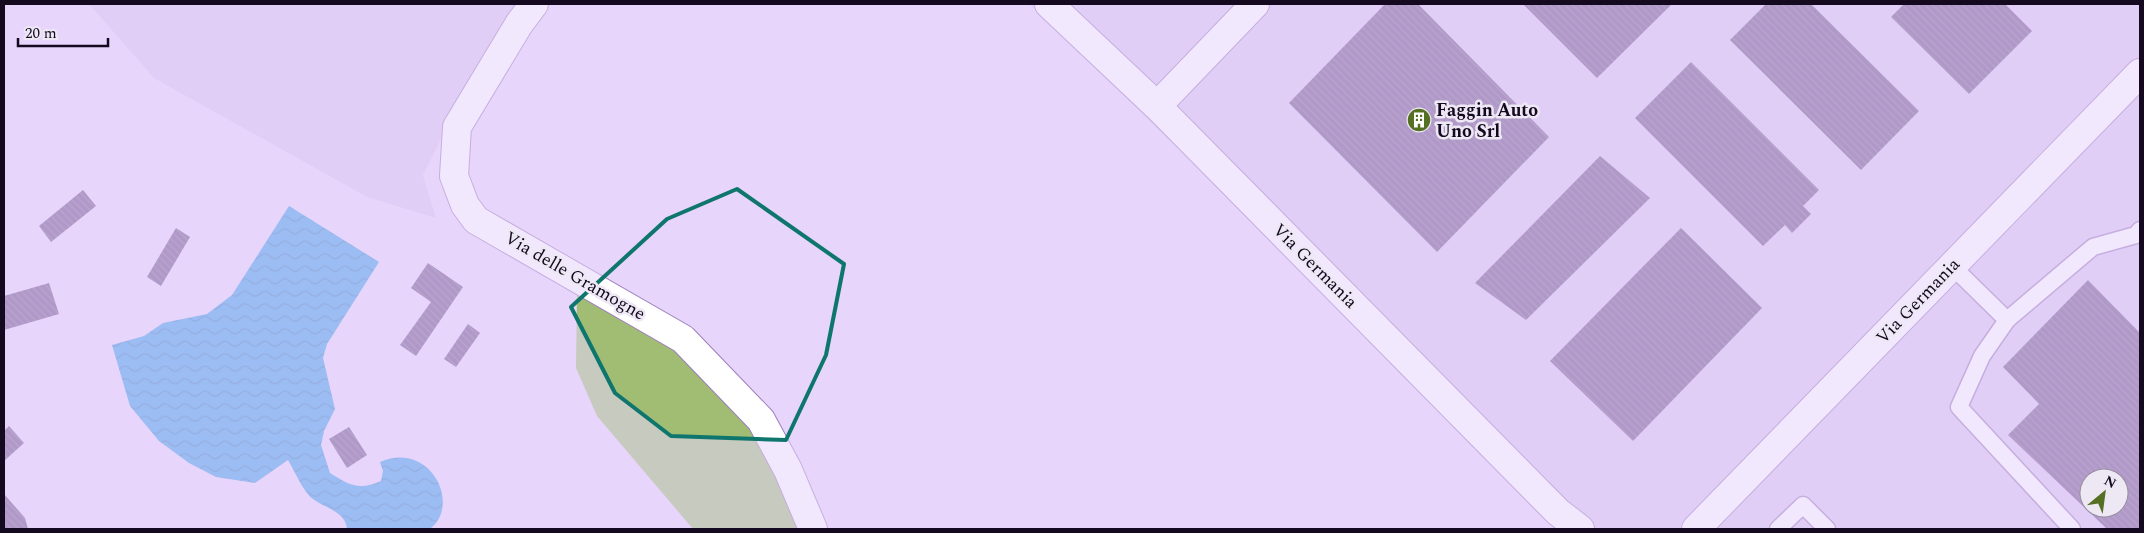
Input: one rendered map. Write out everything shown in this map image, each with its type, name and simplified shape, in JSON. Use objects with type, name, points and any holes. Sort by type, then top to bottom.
[{"type":"street","name":"Via delle Gramogne","points":[[534,4],[519,24],[457,127],[454,176],[465,205],[476,220],[683,339],[761,420],[788,470],[813,529]]},
{"type":"street","name":"Via Germania","points":[[1049,4],[1157,106],[1558,512],[1580,529]]},
{"type":"street","points":[[1157,106],[1255,4]]},
{"type":"street","name":"Via Germania","points":[[1696,529],[1952,266],[2137,84]]},
{"type":"lane","points":[[2072,529],[1959,407],[1982,356],[2007,320],[2093,247],[2136,235],[2140,230]]},
{"type":"lane","points":[[1952,266],[2007,320]]},
{"type":"lane","points":[[1778,529],[1803,505],[1827,529]]},
{"type":"highlighted area","points":[[737,189],[844,264],[826,355],[786,440],[671,436],[615,393],[571,307],[667,219]]},
{"type":"shaded area","points":[[89,4],[535,4],[448,125],[423,175],[436,218],[367,197],[154,78]]},
{"type":"shaded area","points":[[1029,4],[2140,4],[2140,529],[1571,529]]},
{"type":"green space","points":[[577,294],[677,352],[751,424],[823,529],[693,529],[597,416],[576,368]]},
{"type":"water","points":[[289,206],[379,262],[327,344],[323,358],[335,409],[324,431],[321,445],[330,473],[354,485],[366,486],[381,481],[383,471],[380,462],[398,458],[413,460],[426,467],[436,478],[441,491],[443,505],[439,518],[430,529],[347,529],[346,523],[339,514],[310,496],[288,460],[255,483],[216,477],[189,463],[159,441],[130,406],[112,345],[144,336],[163,323],[207,314],[232,295]]},
{"type":"building","name":"Faggin Auto Uno Srl","points":[[1385,4],[1418,4],[1549,137],[1437,252],[1289,103]]},
{"type":"building","points":[[1523,4],[1672,4],[1597,78]]},
{"type":"building","points":[[1766,4],[1811,4],[1919,111],[1861,170],[1730,40]]},
{"type":"building","points":[[1904,4],[2005,4],[2032,31],[1969,94],[1891,17]]},
{"type":"building","points":[[1691,62],[1819,190],[1803,206],[1811,214],[1792,233],[1785,225],[1763,246],[1635,118]]},
{"type":"building","points":[[1600,156],[1650,198],[1526,320],[1475,283]]},
{"type":"building","points":[[83,190],[96,206],[51,242],[39,226]]},
{"type":"building","points":[[176,228],[190,237],[161,286],[147,277]]},
{"type":"building","points":[[1681,228],[1762,308],[1633,441],[1550,361]]},
{"type":"building","points":[[428,263],[463,287],[416,356],[400,345],[431,302],[411,288]]},
{"type":"building","points":[[2088,280],[2140,333],[2140,529],[2107,529],[2095,518],[2129,518],[2129,468],[2079,468],[2079,502],[2008,435],[2039,404],[2003,367]]},
{"type":"building","points":[[49,283],[59,314],[4,330],[4,296]]},
{"type":"building","points":[[468,324],[480,333],[456,367],[444,359]]},
{"type":"building","points":[[9,426],[24,443],[4,461],[4,431]]},
{"type":"building","points":[[349,427],[367,455],[347,468],[329,439]]},
{"type":"building","points":[[4,494],[25,518],[28,529],[4,529]]},
{"type":"place","name":"Faggin Auto Uno Srl","points":[[1419,120]]}]
